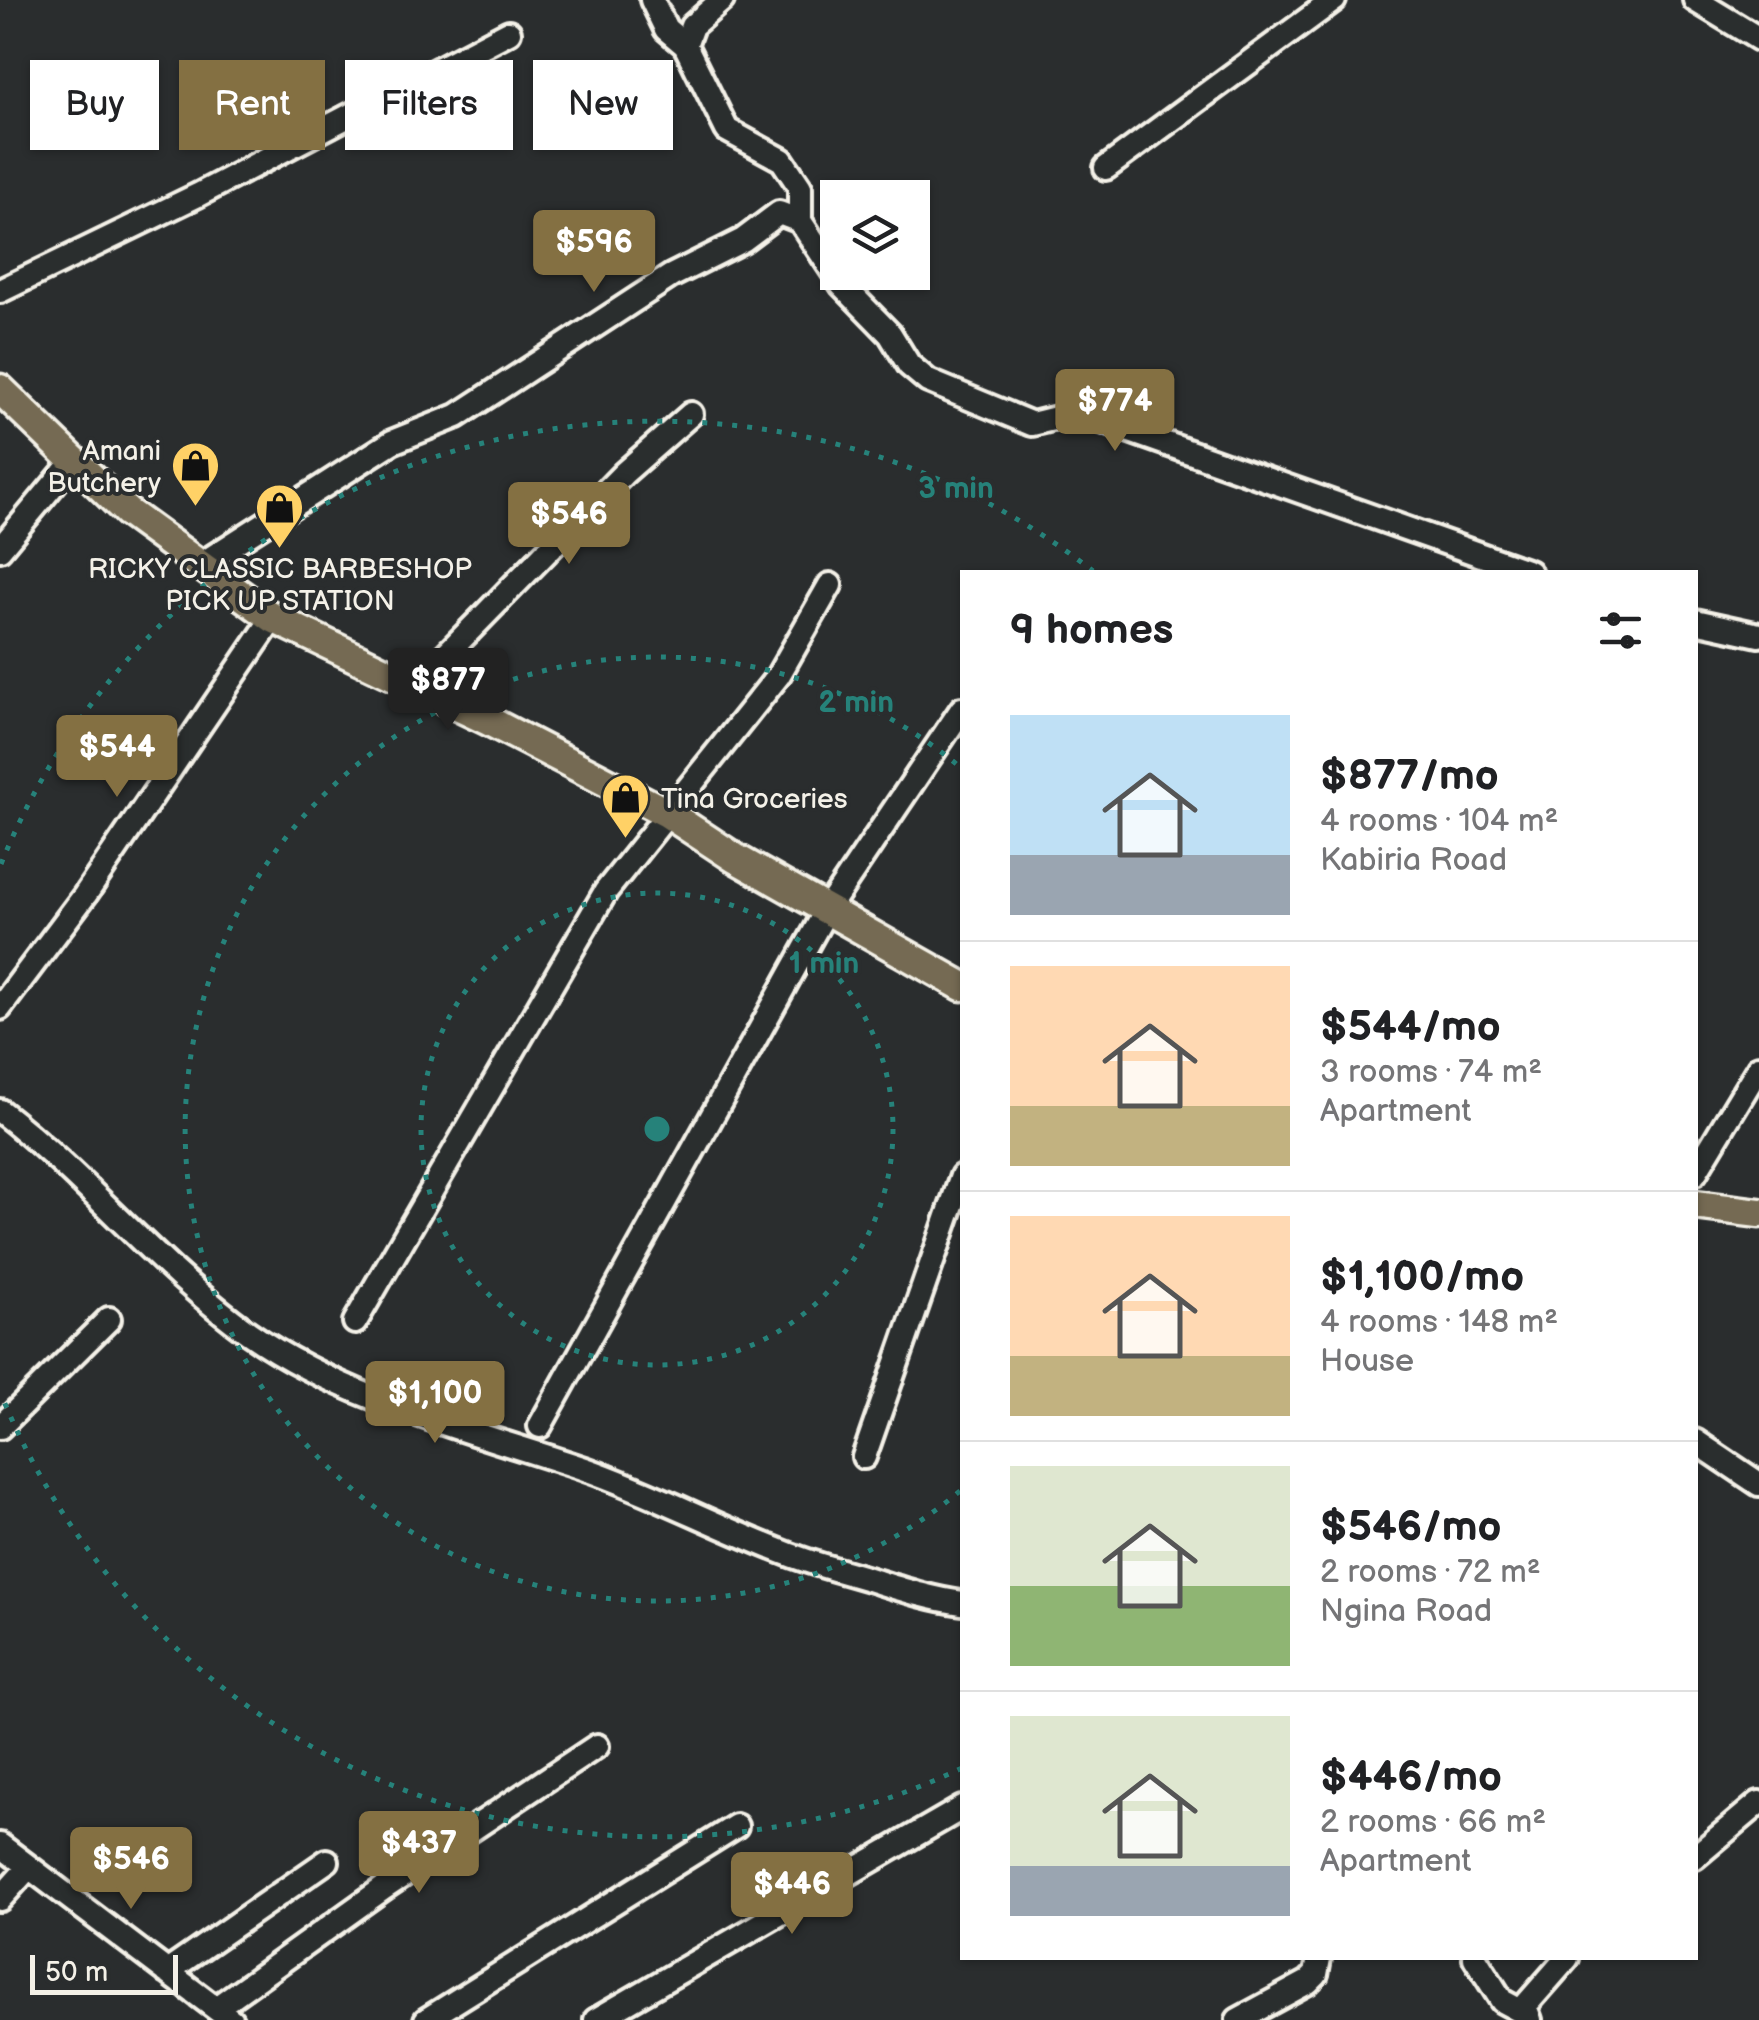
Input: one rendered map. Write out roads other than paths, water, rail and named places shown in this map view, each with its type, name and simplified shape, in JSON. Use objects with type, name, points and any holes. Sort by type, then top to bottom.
[{"type":"main road","points":[[0,389],[128,512],[273,618],[416,685],[667,813],[735,858],[960,985]]},
{"type":"main road","points":[[1698,1205],[1759,1213]]},
{"type":"street","points":[[652,0],[666,29],[684,45],[728,130],[782,160],[800,188],[800,220],[842,285],[890,334],[909,365],[928,381],[1032,424],[1069,416],[1099,420],[1524,570]]},
{"type":"street","points":[[684,45],[692,26],[722,0]]},
{"type":"street","points":[[1106,168],[1334,0]]},
{"type":"street","points":[[1696,0],[1759,39]]},
{"type":"street","points":[[0,291],[198,194],[509,32]]},
{"type":"street","points":[[200,566],[392,442],[457,416],[671,276],[743,240],[779,214],[800,220]]},
{"type":"street","points":[[416,685],[624,473],[691,414]]},
{"type":"street","points":[[0,549],[74,460]]},
{"type":"street","points":[[355,1322],[606,891],[778,676],[830,585]]},
{"type":"street","points":[[0,1008],[85,894],[273,618]]},
{"type":"street","points":[[1698,622],[1759,635]]},
{"type":"street","points":[[540,1426],[826,910],[960,712]]},
{"type":"street","points":[[1698,1168],[1759,1066]]},
{"type":"street","points":[[0,1111],[198,1291],[248,1332],[298,1364],[524,1451],[586,1470],[787,1554],[935,1600],[960,1603]]},
{"type":"street","points":[[864,1456],[960,1182]]},
{"type":"street","points":[[0,1427],[109,1319]]},
{"type":"street","points":[[1698,1443],[1759,1484]]},
{"type":"street","points":[[0,1846],[224,2014],[384,1888],[597,1746]]},
{"type":"street","points":[[1698,1854],[1759,1803]]},
{"type":"street","points":[[596,2020],[960,1809]]},
{"type":"street","points":[[426,2020],[736,1826]]},
{"type":"street","points":[[167,1972],[326,1862]]},
{"type":"street","points":[[0,1899],[28,1868]]},
{"type":"street","points":[[1238,2020],[1308,1982],[1322,1960]]},
{"type":"street","points":[[1476,1960],[1502,2001],[1526,2018]]},
{"type":"street","points":[[1526,2018],[1526,2006],[1565,1960]]},
{"type":"place","name":"Amani Butchery","points":[[196,508]]},
{"type":"place","name":"RICKY CLASSIC BARBESHOP PICK UP STATION","points":[[280,550]]},
{"type":"place","name":"Tina Groceries","points":[[626,840]]}]
